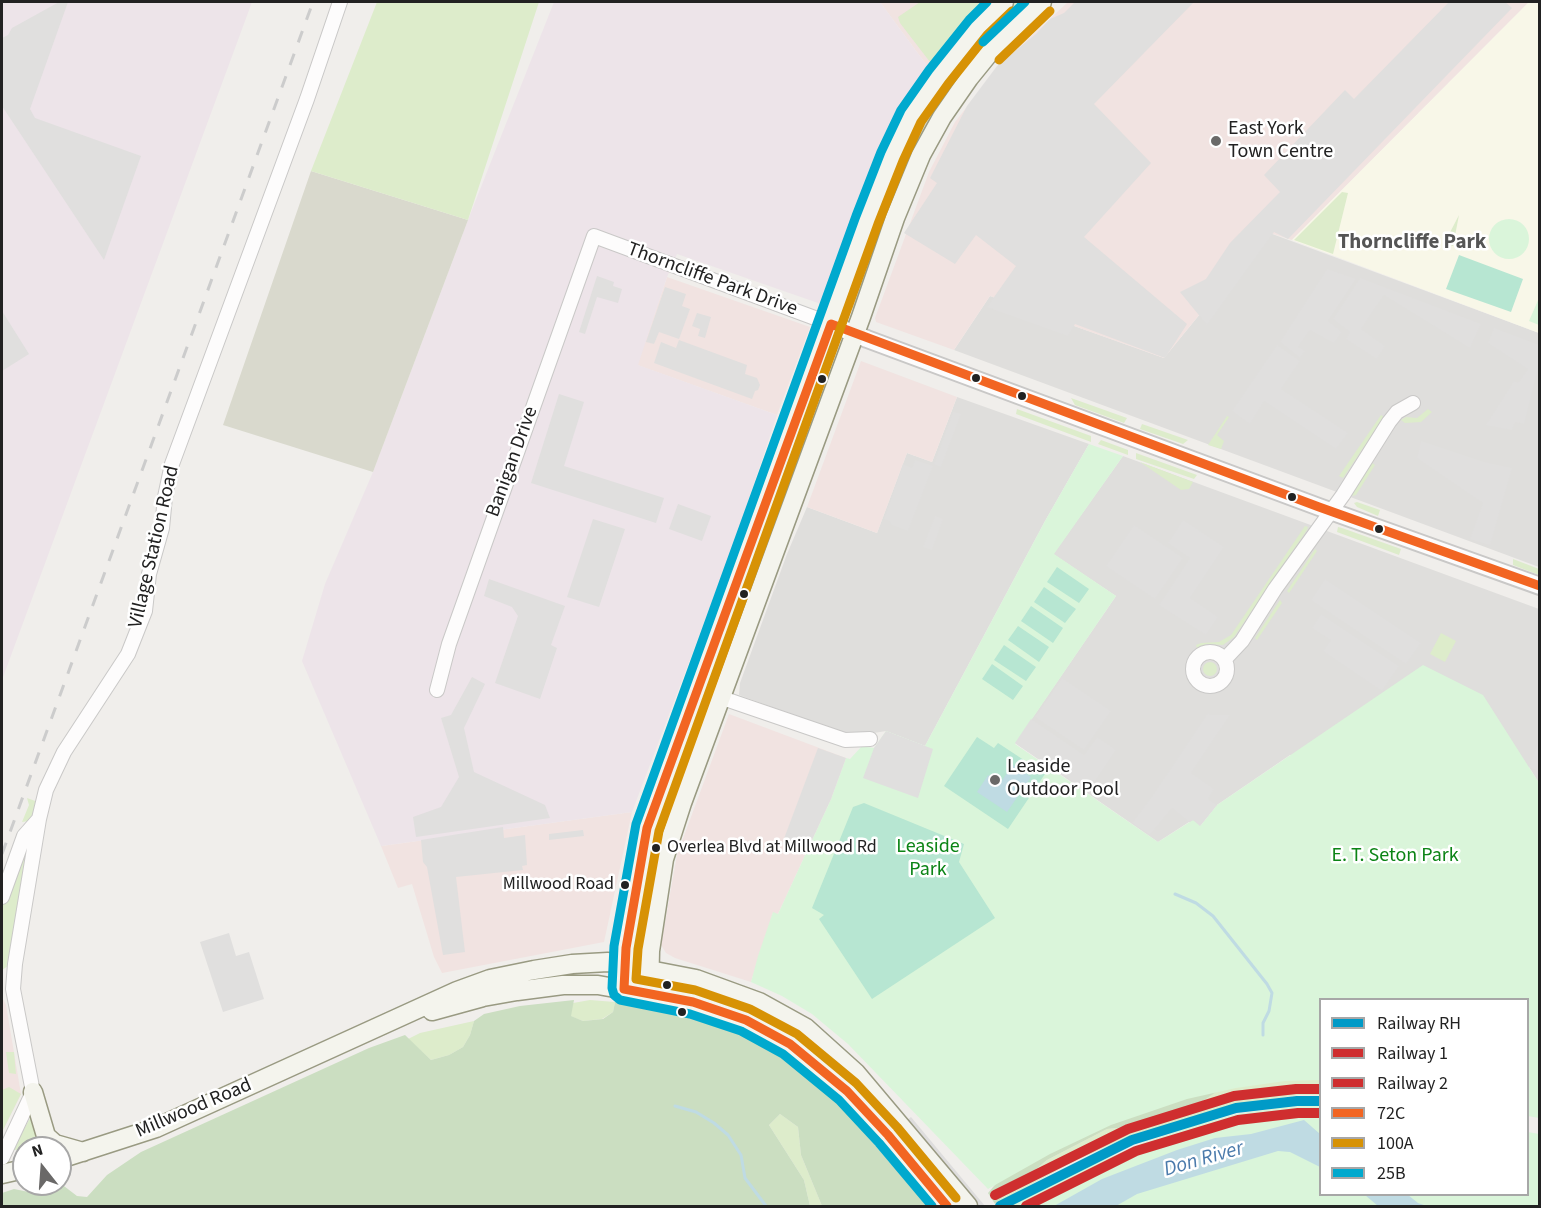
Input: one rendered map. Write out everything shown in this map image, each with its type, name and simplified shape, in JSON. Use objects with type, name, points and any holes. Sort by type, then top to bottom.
[{"type":"main road","points":[[624,989],[631,918],[647,828],[884,177],[911,116],[938,77],[978,27],[1004,2]]},
{"type":"main road","points":[[649,993],[649,969],[657,898],[664,859],[681,803],[895,218],[921,155],[942,117],[995,46],[1042,2]]},
{"type":"main road","name":"Millwood Road","points":[[72,1156],[156,1128],[457,991],[490,979],[572,964],[608,962],[696,979],[759,1002],[806,1028],[856,1073],[947,1206]]},
{"type":"main road","name":"Millwood Road","points":[[391,1022],[483,997],[563,985],[598,985],[693,1002],[746,1020],[790,1044],[894,1130],[968,1206]]},
{"type":"main road","points":[[33,1092],[44,1132],[49,1140],[62,1147],[85,1153]]},
{"type":"street","name":"Village Station Road","points":[[33,1092],[7,986],[15,964],[39,819],[54,771],[128,654],[145,611],[149,574],[162,528],[165,497],[172,464],[307,99],[340,2]]},
{"type":"street","name":"Thorncliffe Park Drive","points":[[594,236],[1539,586]]},
{"type":"street","name":"Banigan Drive","points":[[436,690],[449,644],[594,236]]},
{"type":"street","points":[[1225,658],[1242,641],[1275,589],[1351,485],[1389,422],[1397,412],[1413,403]]},
{"type":"street","points":[[696,689],[845,740],[870,739]]},
{"type":"street","points":[[2,897],[24,836],[39,819]]},
{"type":"street","points":[[2,1158],[33,1092]]},
{"type":"shaded area","points":[[2,2],[252,2],[2,680]]},
{"type":"shaded area","points":[[59,2],[68,2],[30,109],[35,118],[141,156],[104,260],[2,106],[2,38],[8,35],[12,28]]},
{"type":"shaded area","points":[[554,2],[880,2],[928,67],[905,103],[866,181],[821,304],[677,254],[667,277],[638,365],[777,415],[732,549],[632,812],[381,846],[302,661],[325,584],[373,472],[468,220]]},
{"type":"shaded area","points":[[880,2],[981,2],[928,67]]},
{"type":"shaded area","points":[[1068,2],[1529,2],[1292,240],[1267,232],[1164,358],[990,296],[954,350],[876,322],[875,318],[929,172],[955,122],[998,67]]},
{"type":"shaded area","points":[[1075,2],[1194,2],[1094,104],[1151,163],[1084,237],[1187,324],[1165,358],[1075,324],[1068,336],[987,307],[1016,266],[976,235],[955,264],[904,233],[937,183],[930,178],[967,106],[997,66],[1036,34],[1050,19],[1064,13]]},
{"type":"shaded area","points":[[1449,2],[1505,2],[1512,8],[1288,239],[1274,232],[1207,325],[1180,292],[1206,279],[1230,243],[1280,192],[1264,175],[1345,90],[1354,99]]},
{"type":"shaded area","points":[[1529,2],[1539,2],[1539,333],[1292,240]]},
{"type":"shaded area","points":[[972,48],[978,51],[979,55],[855,309],[850,308],[848,302],[867,252],[879,206],[905,143],[940,85]]},
{"type":"shaded area","points":[[311,171],[468,220],[373,472],[223,425]]},
{"type":"shaded area","points":[[1267,232],[1539,333],[1539,567],[954,350],[990,296],[1164,358]]},
{"type":"shaded area","points":[[1327,269],[1356,279],[1328,321],[1342,332],[1334,343],[1310,330],[1298,347],[1305,351],[1300,358],[1280,342]]},
{"type":"shaded area","points":[[597,276],[614,282],[613,286],[622,289],[618,303],[597,297],[585,334],[579,332]]},
{"type":"shaded area","points":[[667,277],[810,327],[777,415],[637,365]]},
{"type":"shaded area","points":[[1360,278],[1481,324],[1470,348],[1384,295],[1361,329],[1385,346],[1377,359],[1346,339],[1350,332],[1333,319]]},
{"type":"shaded area","points":[[665,287],[686,294],[682,306],[690,309],[679,339],[659,332],[654,344],[646,342]]},
{"type":"shaded area","points":[[2,311],[29,354],[2,371]]},
{"type":"shaded area","points":[[697,313],[711,317],[705,338],[698,336],[700,329],[692,326]]},
{"type":"shaded area","points":[[1494,328],[1539,345],[1539,364],[1524,424],[1515,422],[1512,430],[1486,425],[1514,381],[1518,383],[1528,369],[1488,343]]},
{"type":"shaded area","points":[[679,340],[747,365],[745,374],[757,378],[760,385],[752,399],[654,363],[661,342],[676,348]]},
{"type":"shaded area","points":[[1277,345],[1300,361],[1281,389],[1348,433],[1336,449],[1264,401],[1250,424],[1232,411]]},
{"type":"shaded area","points":[[861,361],[957,397],[932,462],[907,453],[877,533],[807,507]]},
{"type":"shaded area","points":[[559,394],[584,402],[564,466],[664,498],[656,523],[531,483]]},
{"type":"shaded area","points":[[957,397],[1089,444],[1045,521],[925,746],[886,731],[862,735],[843,733],[739,695],[740,683],[787,554],[807,507],[877,533],[907,453],[932,462]]},
{"type":"shaded area","points":[[953,412],[961,414],[941,467],[934,464]]},
{"type":"shaded area","points":[[1421,441],[1484,462],[1512,468],[1490,545],[1470,539],[1483,503],[1417,458]]},
{"type":"shaded area","points":[[1123,456],[1539,609],[1539,783],[1529,767],[1290,755],[1217,805],[1200,826],[1189,822],[1158,842],[1015,743],[1116,596],[1053,554]]},
{"type":"shaded area","points":[[915,460],[933,466],[908,531],[884,519],[903,464],[912,468]]},
{"type":"shaded area","points":[[678,504],[711,516],[702,541],[669,529]]},
{"type":"shaded area","points":[[935,516],[943,519],[932,550],[923,547]]},
{"type":"shaded area","points":[[593,519],[625,529],[599,607],[567,597]]},
{"type":"shaded area","points":[[1183,520],[1224,547],[1190,598],[1218,617],[1206,635],[1159,605],[1190,558],[1168,543]]},
{"type":"shaded area","points":[[1134,525],[1183,558],[1155,599],[1106,566]]},
{"type":"shaded area","points":[[489,579],[565,606],[551,645],[557,648],[540,699],[495,683],[518,616],[512,607],[484,596]]},
{"type":"shaded area","points":[[1325,579],[1421,643],[1406,664],[1311,600]]},
{"type":"shaded area","points":[[1321,614],[1399,666],[1382,691],[1323,651],[1331,640],[1312,628]]},
{"type":"shaded area","points":[[472,677],[485,684],[464,728],[474,772],[545,805],[550,818],[416,837],[413,817],[441,807],[459,777],[441,718],[451,715]]},
{"type":"shaded area","points":[[1062,678],[1111,711],[1084,750],[1035,717]]},
{"type":"shaded area","points":[[1208,713],[1230,715],[1191,773],[1214,789],[1208,799],[1217,805],[1200,826],[1193,820],[1189,822],[1172,808],[1150,835],[1132,823]]},
{"type":"shaded area","points":[[729,714],[846,758],[831,799],[778,914],[773,913],[751,982],[675,958],[666,953],[661,945],[677,855]]},
{"type":"shaded area","points":[[1031,719],[1084,755],[1097,737],[1116,750],[1088,792],[1015,743]]},
{"type":"shaded area","points":[[886,731],[933,749],[918,798],[863,778],[874,748]]},
{"type":"shaded area","points":[[1539,740],[1539,771],[1529,767]]},
{"type":"shaded area","points":[[818,748],[846,758],[831,799],[806,853],[782,844]]},
{"type":"shaded area","points":[[632,812],[604,942],[442,973],[434,957],[412,884],[398,888],[381,846]]},
{"type":"shaded area","points":[[503,827],[504,838],[525,835],[527,865],[522,866],[523,870],[456,877],[465,952],[443,955],[427,867],[423,862],[421,840]]},
{"type":"shaded area","points":[[583,830],[584,836],[549,840],[549,834]]},
{"type":"shaded area","points":[[229,933],[236,956],[249,952],[264,999],[223,1012],[200,942]]},
{"type":"shaded area","points":[[2,997],[6,1005],[21,1094],[2,1132]]},
{"type":"green space","points":[[377,2],[539,2],[468,220],[311,171]]},
{"type":"green space","points":[[920,2],[981,2],[930,62],[900,23],[898,17]]},
{"type":"green space","points":[[1011,2],[1032,2],[996,33],[993,32],[989,26]]},
{"type":"green space","points":[[1342,192],[1348,193],[1333,254],[1294,240]]},
{"type":"green space","points":[[1459,215],[1453,246],[1444,244]]},
{"type":"green space","points":[[1509,219],[1523,225],[1529,239],[1523,253],[1509,259],[1495,253],[1489,239],[1495,225]]},
{"type":"green space","points":[[1459,255],[1523,279],[1511,312],[1446,289]]},
{"type":"green space","points":[[1539,298],[1539,325],[1529,321]]},
{"type":"green space","points":[[1071,398],[1127,418],[1124,423],[1075,405]]},
{"type":"green space","points":[[1017,409],[1091,436],[1091,442],[1016,414]]},
{"type":"green space","points":[[1428,409],[1432,412],[1421,422],[1405,423],[1401,420],[1406,417],[1417,418]]},
{"type":"green space","points":[[1381,415],[1384,417],[1343,478],[1339,476]]},
{"type":"green space","points":[[1227,416],[1229,417],[1217,435],[1224,441],[1221,449],[1208,445]]},
{"type":"green space","points":[[1142,424],[1188,440],[1183,444],[1140,429]]},
{"type":"green space","points":[[1101,440],[1128,450],[1128,455],[1098,444]]},
{"type":"green space","name":"E. T. Seton Park","points":[[1089,444],[1123,456],[1054,554],[1116,596],[1015,744],[1158,842],[1193,820],[1201,825],[1217,805],[1423,665],[1483,695],[1539,783],[1539,1118],[1529,1116],[1529,998],[1319,998],[1319,1080],[1285,1081],[1236,1088],[1187,1099],[1111,1125],[1050,1154],[988,1189],[848,1044],[812,1014],[782,996],[751,982],[773,912],[778,914],[831,799],[846,758],[850,759],[862,746],[874,748],[886,731],[925,746],[1045,521]]},
{"type":"green space","points":[[1136,453],[1197,475],[1194,479],[1136,459]]},
{"type":"green space","points":[[1140,462],[1193,482],[1189,489],[1181,490]]},
{"type":"green space","points":[[1372,463],[1375,465],[1356,495],[1352,496],[1355,488]]},
{"type":"green space","points":[[1354,503],[1380,510],[1378,516],[1357,507]]},
{"type":"green space","points":[[1305,526],[1308,527],[1307,530],[1234,637],[1223,645],[1207,644],[1197,648],[1196,645],[1201,643],[1219,642],[1231,635]]},
{"type":"green space","points":[[1338,527],[1401,549],[1399,555],[1337,532]]},
{"type":"green space","points":[[1315,549],[1317,551],[1289,593],[1287,591]]},
{"type":"green space","points":[[1513,559],[1539,569],[1539,575],[1513,565]]},
{"type":"green space","points":[[1057,567],[1089,589],[1079,603],[1047,582]]},
{"type":"green space","points":[[1044,587],[1076,609],[1065,623],[1034,602]]},
{"type":"green space","points":[[1280,600],[1282,603],[1257,640],[1255,638]]},
{"type":"green space","points":[[1031,606],[1063,628],[1053,643],[1021,621]]},
{"type":"green space","points":[[1018,626],[1049,647],[1039,662],[1008,640]]},
{"type":"green space","points":[[1441,633],[1456,641],[1445,662],[1430,654]]},
{"type":"green space","points":[[1004,645],[1036,667],[1026,681],[994,660]]},
{"type":"green space","points":[[1210,662],[1215,664],[1217,669],[1215,674],[1210,676],[1205,674],[1203,669],[1205,664]]},
{"type":"green space","points":[[992,664],[1023,686],[1013,700],[982,679]]},
{"type":"green space","name":"Leaside Outdoor Pool","points":[[977,737],[994,748],[998,743],[1045,774],[1008,829],[944,786]]},
{"type":"green space","points":[[27,798],[38,802],[32,818],[22,822],[29,805]]},
{"type":"green space","name":"Leaside Park","points":[[864,803],[964,844],[959,862],[995,918],[872,999],[819,919],[824,915],[812,908],[853,807]]},
{"type":"green space","points":[[29,837],[10,961],[8,966],[2,970],[2,908]]},
{"type":"green space","points":[[574,1000],[571,1016],[583,1021],[603,1019],[613,1012],[615,1002],[643,1005],[679,1011],[754,1038],[786,1057],[827,1089],[927,1206],[822,1206],[801,1155],[798,1127],[780,1114],[769,1125],[804,1180],[810,1206],[2,1206],[2,1193],[12,1190],[12,1196],[72,1196],[72,1192],[77,1196],[87,1197],[107,1175],[141,1152],[369,1048],[405,1035],[431,1060],[449,1055],[463,1047],[474,1021],[484,1014],[520,1006]]},
{"type":"green space","points":[[590,1000],[615,1002],[613,1012],[602,1019],[583,1021],[570,1016],[573,1003]]},
{"type":"green space","points":[[474,1021],[463,1047],[449,1055],[431,1060],[408,1039],[420,1033]]},
{"type":"green space","points":[[6,1052],[14,1052],[16,1074],[9,1073]]},
{"type":"green space","points":[[1319,1074],[1319,1095],[1299,1095],[1238,1104],[1132,1135],[1073,1162],[995,1204],[1047,1160],[1107,1129],[1137,1126],[1183,1115],[1222,1087]]},
{"type":"green space","points":[[9,1087],[21,1094],[2,1132],[2,1090]]},
{"type":"green space","points":[[1223,1087],[1183,1115],[1137,1126],[1107,1129],[1047,1160],[995,1204],[988,1193],[1010,1167],[1046,1138]]},
{"type":"green space","points":[[1319,1105],[1319,1196],[1529,1196],[1529,1132],[1539,1134],[1539,1206],[1010,1206],[1067,1176],[1140,1144],[1236,1114]]},
{"type":"green space","points":[[33,1113],[42,1136],[20,1136]]},
{"type":"green space","points":[[780,1114],[798,1127],[801,1155],[822,1206],[810,1206],[804,1180],[769,1125]]},
{"type":"water","points":[[1013,765],[1031,777],[1007,812],[977,792],[988,775],[1000,783]]},
{"type":"water","name":"Don River","points":[[1304,1120],[1319,1133],[1319,1166],[1290,1152],[1278,1151],[1137,1194],[1116,1206],[1054,1206],[1102,1179],[1177,1150],[1215,1138],[1251,1134]]},
{"type":"water","points":[[1366,1196],[1409,1196],[1418,1203],[1427,1206],[1378,1206]]},
{"type":"pier","points":[[911,1117],[985,1206],[927,1206],[876,1145]]},
{"type":"waterway","points":[[1175,894],[1196,903],[1213,916],[1267,984],[1272,993],[1269,1011],[1263,1023],[1263,1035]]},
{"type":"waterway","points":[[675,1106],[696,1112],[728,1135],[741,1155],[745,1178],[766,1206]]},
{"type":"railway","points":[[2,854],[313,2]]},
{"type":"rail line","name":"2","points":[[995,1195],[1128,1129],[1234,1096],[1296,1089],[1319,1089]]},
{"type":"rail line","name":"RH","points":[[1000,1206],[1132,1140],[1236,1108],[1297,1101],[1319,1101]]},
{"type":"rail line","name":"1","points":[[1026,1206],[1136,1151],[1238,1120],[1298,1113],[1319,1113]]},
{"type":"transit line","name":"25B","points":[[932,1206],[839,1100],[783,1054],[741,1031],[690,1014],[620,1000],[614,995],[612,988],[614,946],[636,824],[856,216],[881,152],[901,110],[929,70],[969,20],[987,2]]},
{"type":"transit line","name":"25B","points":[[983,42],[1025,2]]},
{"type":"transit line","name":"100A","points":[[956,1198],[897,1127],[856,1083],[797,1034],[750,1009],[695,990],[636,979],[638,949],[659,831],[878,224],[921,122],[987,35],[1012,11]]},
{"type":"transit line","name":"100A","points":[[999,60],[1050,11]]},
{"type":"transit line","name":"72C","points":[[947,1206],[888,1135],[847,1091],[790,1044],[746,1020],[693,1002],[624,989],[626,948],[647,828],[831,324],[1319,507],[1540,586]]},
{"type":"place","name":"East York Town Centre","points":[[1216,141]]},
{"type":"place","name":"Leaside Outdoor Pool","points":[[995,780]]},
{"type":"place","name":"Overlea Blvd at Millwood Rd","points":[[656,848]]},
{"type":"place","name":"Millwood Road","points":[[625,885]]},
{"type":"district","name":"Thorncliffe Park","points":[[1412,243]]}]
